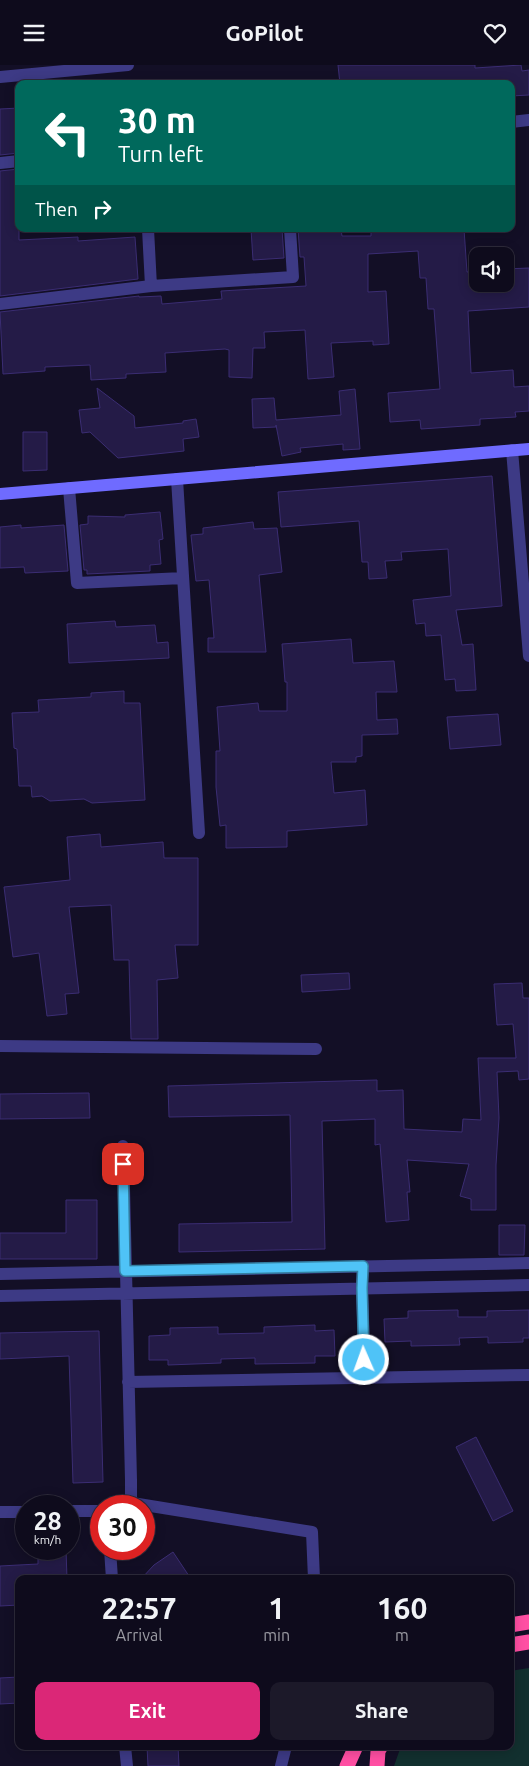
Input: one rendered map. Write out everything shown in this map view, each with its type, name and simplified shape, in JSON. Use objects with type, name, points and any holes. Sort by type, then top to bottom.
[{"type":"highway","points":[[514,1624],[529,1622]]},
{"type":"highway","points":[[514,1644],[529,1642]]},
{"type":"highway","points":[[347,1766],[354,1750]]},
{"type":"highway","points":[[377,1766],[379,1750]]},
{"type":"street","points":[[0,77],[128,65]]},
{"type":"street","points":[[515,122],[529,120]]},
{"type":"street","points":[[0,163],[15,161]]},
{"type":"street","points":[[148,232],[151,286]]},
{"type":"street","points":[[0,304],[151,286],[293,277],[290,232]]},
{"type":"street","points":[[0,495],[529,449]]},
{"type":"street","points":[[512,451],[529,656]]},
{"type":"street","points":[[177,479],[199,833]]},
{"type":"street","points":[[69,488],[77,583],[182,578]]},
{"type":"street","points":[[0,1046],[316,1049]]},
{"type":"street","points":[[122,1146],[131,1495]]},
{"type":"street","points":[[0,1274],[529,1263]]},
{"type":"street","points":[[363,1266],[365,1378]]},
{"type":"street","points":[[0,1296],[529,1285]]},
{"type":"street","points":[[128,1382],[529,1375]]},
{"type":"street","points":[[155,1509],[312,1532],[314,1575]]},
{"type":"street","points":[[0,1512],[15,1512]]},
{"type":"street","points":[[111,1560],[112,1575]]},
{"type":"street","points":[[125,1750],[127,1766]]},
{"type":"street","points":[[281,1766],[285,1750]]},
{"type":"green space","points":[[529,1668],[529,1766],[394,1766],[400,1750],[514,1750],[514,1670]]},
{"type":"building","points":[[338,65],[475,65],[475,68],[521,65],[522,71],[529,70],[529,95],[515,96],[515,80],[340,80]]},
{"type":"building","points":[[15,108],[15,153],[0,155],[0,109]]},
{"type":"building","points":[[15,169],[15,232],[19,232],[19,240],[78,237],[78,241],[135,237],[138,279],[0,296],[0,171]]},
{"type":"building","points":[[251,232],[282,232],[284,258],[253,260]]},
{"type":"building","points":[[298,232],[341,232],[342,236],[371,236],[371,232],[464,232],[467,272],[469,272],[469,292],[514,292],[514,269],[529,268],[529,307],[468,311],[471,373],[513,370],[514,387],[529,386],[529,411],[515,412],[516,417],[480,419],[480,425],[421,429],[420,420],[390,422],[388,393],[440,389],[434,309],[428,309],[426,278],[420,278],[418,251],[368,254],[368,292],[386,291],[389,344],[373,345],[373,341],[331,343],[334,377],[308,379],[305,330],[264,332],[265,348],[253,348],[252,378],[229,377],[229,350],[225,349],[165,353],[166,372],[126,374],[126,378],[91,380],[90,365],[45,367],[45,371],[3,374],[0,312],[139,296],[161,296],[162,304],[222,299],[221,291],[306,286],[304,257],[300,257]]},
{"type":"building","points":[[97,388],[134,416],[135,428],[183,423],[183,421],[196,419],[199,437],[183,439],[184,451],[118,458],[90,432],[82,433],[79,410],[100,408]]},
{"type":"building","points":[[355,389],[360,449],[343,450],[343,444],[300,448],[301,452],[282,456],[276,425],[276,427],[253,428],[252,399],[274,398],[276,420],[341,415],[339,391]]},
{"type":"building","points":[[23,432],[47,432],[47,470],[23,471]]},
{"type":"building","points":[[492,476],[502,606],[456,610],[462,645],[473,644],[476,690],[456,691],[455,679],[445,680],[441,635],[426,636],[425,623],[416,624],[413,600],[451,596],[448,549],[401,552],[402,560],[385,561],[387,578],[369,579],[368,562],[362,562],[359,521],[281,527],[278,492]]},
{"type":"building","points":[[160,512],[163,539],[159,540],[161,564],[150,565],[150,571],[87,574],[87,570],[84,570],[80,525],[88,524],[88,516],[125,517],[125,515]]},
{"type":"building","points":[[253,522],[254,529],[277,528],[282,572],[259,575],[266,652],[208,652],[208,638],[214,638],[209,580],[196,581],[191,535],[203,534],[203,528]]},
{"type":"building","points":[[21,525],[21,528],[64,525],[68,571],[25,573],[24,567],[0,568],[0,527]]},
{"type":"building","points":[[115,621],[116,627],[155,625],[157,643],[168,642],[169,658],[69,663],[67,624]]},
{"type":"building","points":[[351,639],[353,663],[394,661],[397,692],[376,692],[377,720],[397,719],[398,734],[362,735],[362,756],[356,757],[356,762],[331,762],[334,793],[365,790],[367,825],[287,831],[287,847],[226,848],[226,825],[220,826],[216,787],[216,751],[220,751],[217,707],[258,703],[259,711],[287,711],[287,682],[285,682],[282,644]]},
{"type":"building","points":[[124,691],[124,703],[140,703],[145,800],[92,803],[84,799],[50,801],[42,796],[32,797],[31,786],[19,786],[17,749],[14,748],[12,713],[39,712],[38,700],[91,697],[91,693]]},
{"type":"building","points":[[498,714],[501,745],[450,749],[447,717]]},
{"type":"building","points":[[100,834],[101,847],[163,842],[164,858],[198,858],[198,945],[175,945],[178,978],[157,980],[158,1039],[131,1039],[129,960],[114,960],[111,905],[69,907],[79,993],[65,994],[67,1014],[47,1016],[39,953],[13,957],[4,887],[70,880],[67,837]]},
{"type":"building","points":[[349,973],[350,989],[302,992],[301,975]]},
{"type":"building","points":[[522,983],[523,998],[529,998],[529,1079],[519,1080],[518,1071],[497,1072],[499,1118],[496,1210],[471,1210],[471,1199],[460,1196],[469,1164],[407,1160],[410,1192],[407,1192],[409,1220],[386,1222],[380,1144],[375,1145],[375,1119],[322,1121],[325,1249],[179,1252],[179,1224],[292,1222],[290,1115],[169,1117],[168,1086],[377,1080],[377,1091],[403,1090],[404,1129],[462,1132],[463,1119],[481,1120],[478,1058],[516,1058],[513,1024],[497,1025],[494,984]]},
{"type":"building","points":[[89,1093],[90,1118],[0,1119],[0,1094]]},
{"type":"building","points":[[66,1200],[97,1200],[97,1259],[0,1259],[0,1233],[66,1233]]},
{"type":"building","points":[[499,1225],[525,1225],[524,1255],[499,1255]]},
{"type":"building","points":[[458,1310],[458,1317],[487,1317],[487,1311],[529,1310],[529,1338],[523,1338],[523,1342],[488,1343],[488,1337],[459,1338],[460,1345],[411,1346],[411,1341],[385,1342],[384,1319],[408,1318],[408,1311]]},
{"type":"building","points":[[315,1325],[315,1331],[334,1330],[335,1356],[315,1356],[315,1363],[255,1364],[255,1358],[221,1359],[221,1363],[168,1365],[168,1360],[149,1360],[149,1336],[170,1335],[170,1328],[218,1327],[218,1334],[264,1333],[264,1327]]},
{"type":"building","points":[[99,1331],[103,1482],[73,1483],[69,1356],[0,1359],[0,1333]]},
{"type":"building","points":[[476,1437],[513,1511],[493,1521],[456,1447]]},
{"type":"building","points":[[173,1552],[188,1575],[145,1575],[154,1565]]},
{"type":"building","points":[[38,1560],[66,1560],[67,1575],[15,1575],[15,1605],[0,1606],[0,1566],[38,1564]]},
{"type":"building","points":[[15,1677],[15,1703],[0,1704],[0,1678]]},
{"type":"building","points":[[147,1750],[178,1750],[179,1766],[148,1766]]},
{"type":"route","points":[[123,1164],[125,1271],[363,1266],[364,1360]]}]
